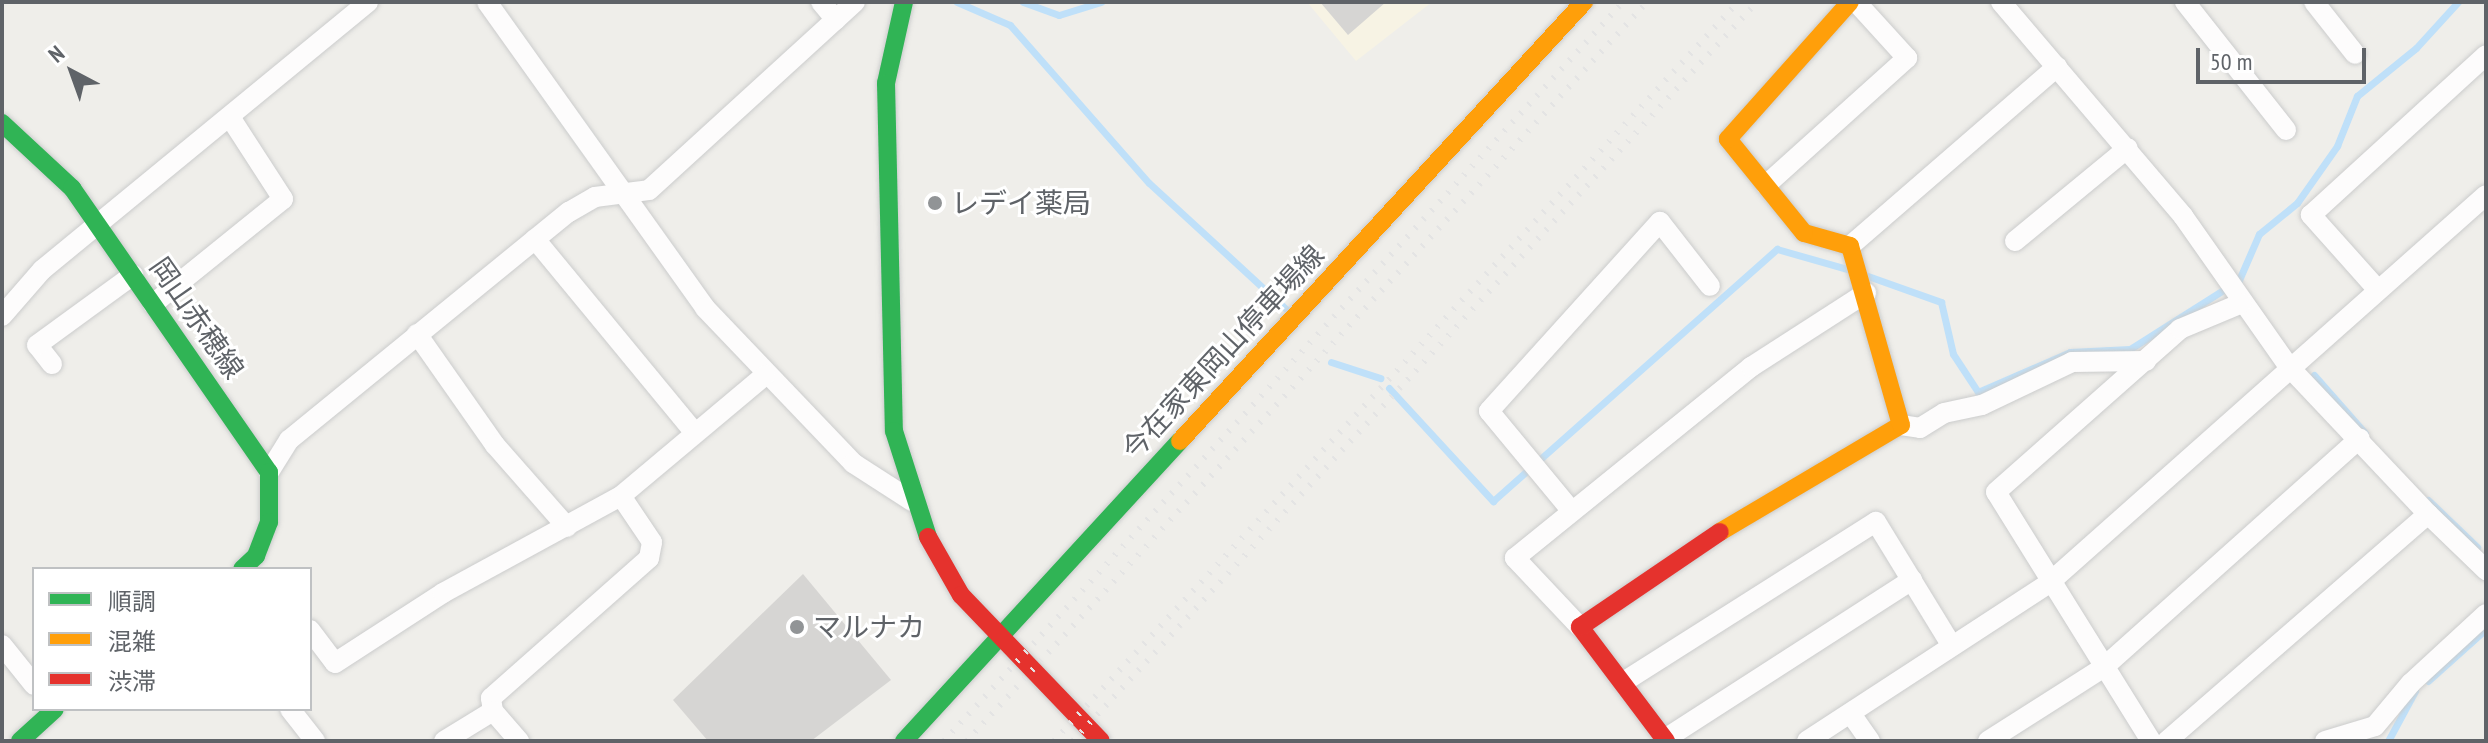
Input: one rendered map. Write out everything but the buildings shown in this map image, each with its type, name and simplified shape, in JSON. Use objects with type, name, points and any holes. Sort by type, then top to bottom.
[{"type":"street","points":[[2,316],[42,270],[368,2]]},
{"type":"street","points":[[487,2],[619,193],[765,375],[853,463],[912,501]]},
{"type":"street","points":[[821,2],[836,20]]},
{"type":"street","points":[[244,567],[256,556],[269,522],[269,472],[289,440],[535,239],[595,197],[649,190],[855,2]]},
{"type":"street","points":[[904,2],[886,83],[884,187],[894,431],[912,501],[936,557],[1001,636],[1101,741]]},
{"type":"street","name":"今在家東岡山停車場線","points":[[904,741],[1584,2]]},
{"type":"street","points":[[1766,185],[1907,58],[1853,2],[1728,139],[1804,233],[1850,246]]},
{"type":"street","points":[[2001,2],[2128,148],[2290,368],[2360,438],[2428,514],[2486,570]]},
{"type":"street","points":[[2185,2],[2286,130]]},
{"type":"street","points":[[2314,2],[2355,54]]},
{"type":"street","points":[[2378,290],[2311,215],[2486,55]]},
{"type":"street","points":[[1850,246],[2057,67]]},
{"type":"street","points":[[153,304],[283,199],[230,117]]},
{"type":"street","name":"岡山赤穂線","points":[[2,123],[43,156],[99,226],[269,472]]},
{"type":"street","points":[[2015,241],[2128,148]]},
{"type":"street","points":[[1807,741],[2049,583],[2486,195]]},
{"type":"street","points":[[1570,509],[1489,411],[1660,222],[1710,286]]},
{"type":"street","points":[[535,239],[695,433]]},
{"type":"street","points":[[1850,246],[1901,425]]},
{"type":"street","points":[[52,364],[37,345],[133,275]]},
{"type":"street","points":[[1862,280],[1570,509],[1515,558],[1580,627],[1625,681],[1665,740],[1912,580]]},
{"type":"street","points":[[2151,741],[2049,583],[1996,492],[2180,329],[2234,292]]},
{"type":"street","points":[[417,334],[495,445],[567,527]]},
{"type":"street","points":[[1580,627],[1738,520],[1901,425],[1920,428],[1944,413],[1982,405],[2072,362],[2146,361]]},
{"type":"street","points":[[312,633],[335,663],[443,593],[621,496],[765,375]]},
{"type":"street","points":[[1988,741],[2104,667],[2360,438]]},
{"type":"street","points":[[519,741],[493,711],[491,698],[649,558],[652,542],[621,496]]},
{"type":"street","points":[[2167,741],[2428,514]]},
{"type":"street","points":[[1625,681],[1876,522],[1952,646]]},
{"type":"street","points":[[2325,741],[2375,726],[2411,683],[2486,614]]},
{"type":"street","points":[[2,645],[32,682]]},
{"type":"street","points":[[20,741],[52,711]]},
{"type":"street","points":[[292,711],[315,741]]},
{"type":"street","points":[[444,741],[493,711]]},
{"type":"street","points":[[1851,714],[1870,741]]},
{"type":"shaded area","points":[[1307,2],[1432,2],[1356,61]]},
{"type":"waterway","points":[[957,2],[1010,25],[1149,183],[1285,308]]},
{"type":"waterway","points":[[1023,2],[1059,15],[1101,2]]},
{"type":"waterway","points":[[1865,275],[1941,302],[1953,354],[1978,392],[2070,352],[2130,349],[2239,280],[2259,234],[2297,203],[2337,146],[2357,96],[2416,48],[2458,2]]},
{"type":"waterway","points":[[1389,388],[1493,501],[1777,249],[1850,270]]},
{"type":"waterway","points":[[1331,362],[1380,378]]},
{"type":"waterway","points":[[2314,375],[2365,433]]},
{"type":"waterway","points":[[2428,500],[2477,547]]},
{"type":"waterway","points":[[2428,681],[2486,629]]},
{"type":"waterway","points":[[2388,741],[2415,691]]},
{"type":"railway","points":[[944,741],[1623,2]]},
{"type":"railway","points":[[967,741],[1647,2]]},
{"type":"railway","points":[[1054,741],[1738,2]]},
{"type":"railway","points":[[1073,741],[1757,2]]},
{"type":"traffic: fast","points":[[904,2],[886,83],[894,431],[928,537]]},
{"type":"traffic: fast","points":[[2,123],[72,188],[269,472],[269,522],[256,556],[244,567]]},
{"type":"traffic: fast","points":[[904,741],[1180,441]]},
{"type":"traffic: fast","points":[[20,741],[53,711]]},
{"type":"traffic: slow","points":[[1180,441],[1584,2]]},
{"type":"traffic: slow","points":[[1720,532],[1901,425],[1850,246],[1804,233],[1728,139],[1850,2]]},
{"type":"traffic: jam","points":[[1666,741],[1580,627],[1720,532]]},
{"type":"traffic: jam","points":[[928,537],[961,595],[1101,741]]},
{"type":"place","name":"レデイ薬局","points":[[935,203]]},
{"type":"place","name":"マルナカ","points":[[797,627]]}]
